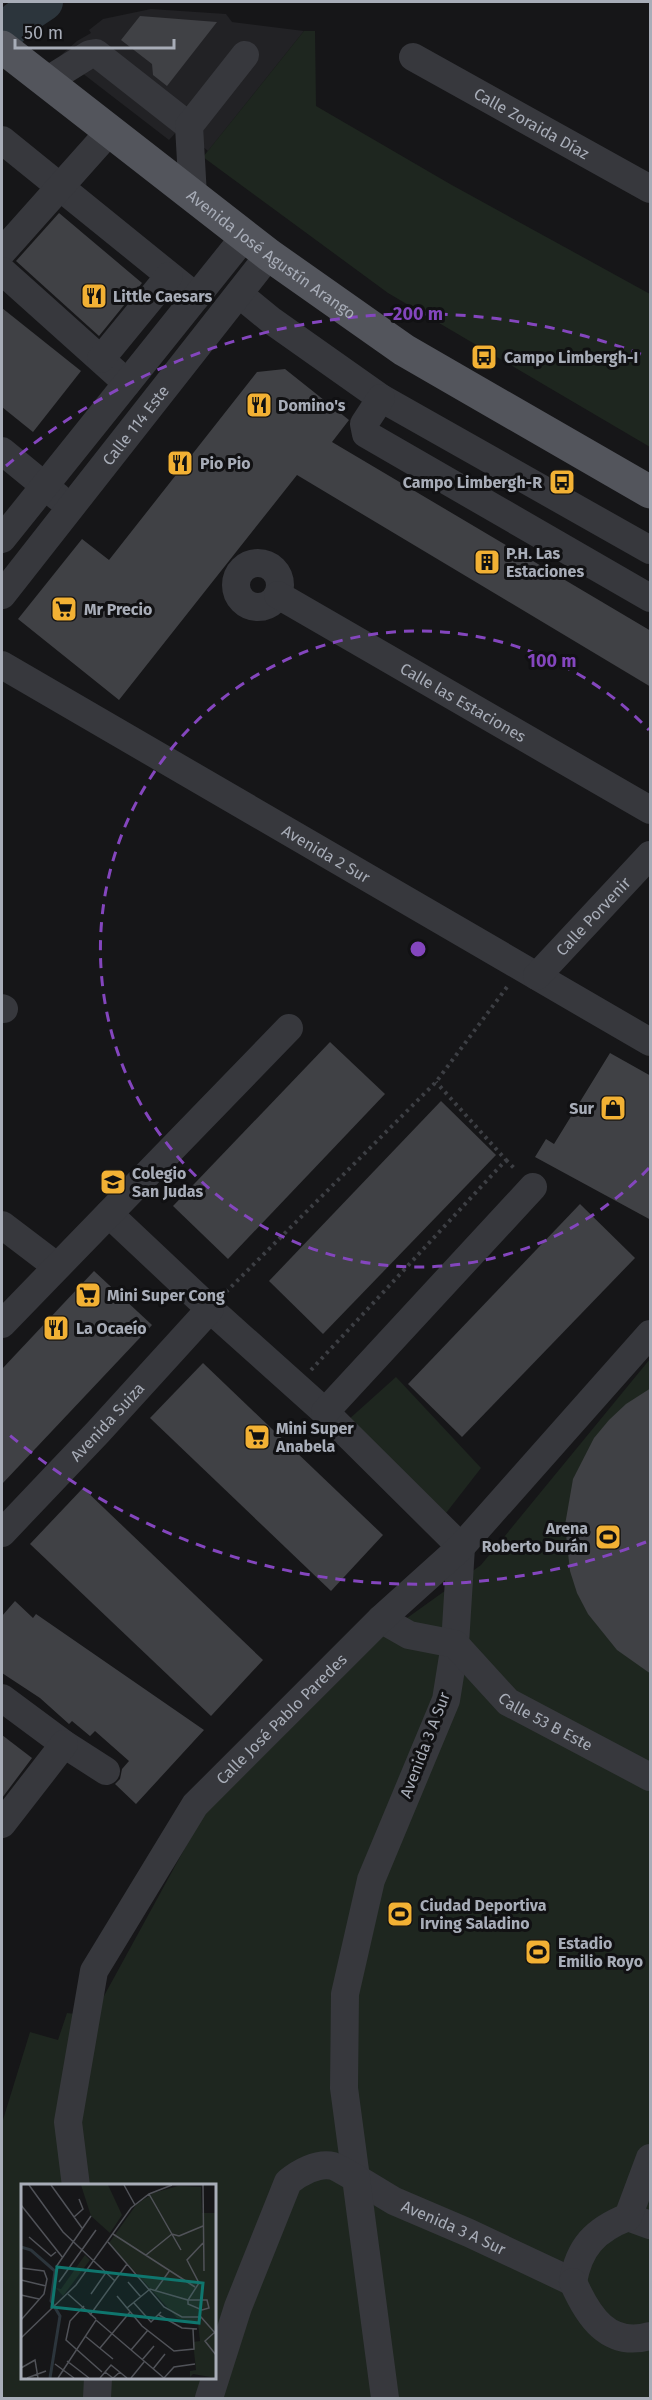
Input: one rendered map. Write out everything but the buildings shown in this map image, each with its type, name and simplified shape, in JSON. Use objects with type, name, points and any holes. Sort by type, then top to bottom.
[{"type":"main road","name":"Avenida José Agustín Arango","points":[[2,47],[257,246],[404,350],[651,492]]},
{"type":"street","points":[[39,78],[96,53],[189,126]]},
{"type":"street","points":[[193,196],[189,126],[245,55]]},
{"type":"street","name":"Calle Zoraida Díaz","points":[[413,57],[651,189]]},
{"type":"street","points":[[2,252],[110,132]]},
{"type":"street","points":[[2,140],[58,188],[196,297]]},
{"type":"street","name":"Calle 114 Este","points":[[2,595],[239,294],[257,246]]},
{"type":"street","name":"Calle 114 Este","points":[[2,539],[196,297],[257,246]]},
{"type":"street","points":[[2,271],[127,382]]},
{"type":"street","points":[[100,359],[169,276]]},
{"type":"street","points":[[239,294],[272,321],[381,398],[651,550]]},
{"type":"street","points":[[381,398],[364,424],[366,434],[651,598]]},
{"type":"street","points":[[2,451],[71,508]]},
{"type":"street","name":"Calle las Estaciones","points":[[278,595],[651,810]]},
{"type":"street","name":"Avenida 2 Sur","points":[[2,665],[651,1042]]},
{"type":"street","name":"Calle Porvenir","points":[[527,971],[651,855]]},
{"type":"street","points":[[2,1324],[289,1028]]},
{"type":"street","points":[[325,1412],[532,1187]]},
{"type":"street","points":[[109,1214],[325,1412],[461,1546]]},
{"type":"street","points":[[2,1225],[56,1266]]},
{"type":"street","name":"Avenida Suiza","points":[[2,1533],[210,1309]]},
{"type":"street","name":"Calle José Pablo Paredes","points":[[75,2184],[68,2122],[94,1971],[195,1805],[381,1619],[461,1546],[651,1334]]},
{"type":"street","name":"Avenida 3 A Sur","points":[[461,1546],[455,1644],[446,1700],[371,1880],[345,1994],[344,2088],[356,2178],[394,2200],[573,2282]]},
{"type":"street","points":[[381,1619],[409,1635],[455,1644]]},
{"type":"street","name":"Calle 53 B Este","points":[[455,1644],[508,1702],[651,1777]]},
{"type":"street","points":[[2,1698],[64,1744],[106,1771]]},
{"type":"street","points":[[2,1824],[64,1744]]},
{"type":"street","points":[[651,2158],[639,2221],[609,2225],[591,2240],[576,2261],[573,2282],[583,2305],[594,2320],[616,2338],[636,2339],[651,2336]]},
{"type":"street","points":[[216,2376],[238,2307],[288,2182],[299,2173],[332,2166],[356,2178],[385,2398]]},
{"type":"street","points":[[209,2398],[215,2379]]},
{"type":"path","points":[[210,1309],[436,1082],[513,978],[527,971]]},
{"type":"path","points":[[296,1386],[506,1160],[436,1082]]},
{"type":"shaded area","points":[[151,9],[226,14],[232,22],[304,31],[208,151],[180,128],[169,140],[60,56],[77,41],[91,33],[89,30],[103,19]]},
{"type":"shaded area","points":[[304,31],[315,31],[316,106],[450,184],[650,294],[650,447],[388,293],[203,157]]},
{"type":"shaded area","name":"Ciudad Deportiva Irving Saladino","points":[[650,1359],[650,2398],[2,2398],[2,2123],[30,2032],[58,2040],[67,2013],[93,2016],[203,1815],[368,1646],[481,1565]]},
{"type":"shaded area","points":[[396,1377],[481,1468],[446,1513],[347,1421]]},
{"type":"waterway","points":[[2,36],[17,20],[44,2]]},
{"type":"place","name":"Little Caesars","points":[[94,296]]},
{"type":"place","name":"Campo Limbergh-I","points":[[484,357]]},
{"type":"place","name":"Domino's","points":[[259,405]]},
{"type":"place","name":"Pio Pio","points":[[180,463]]},
{"type":"place","name":"Campo Limbergh-R","points":[[562,482]]},
{"type":"place","name":"P.H. Las Estaciones","points":[[487,562]]},
{"type":"place","name":"Mr Precio","points":[[64,609]]},
{"type":"place","name":"Sur","points":[[613,1108]]},
{"type":"place","name":"Colegio San Judas","points":[[113,1182]]},
{"type":"place","name":"Mini Super Cong","points":[[88,1295]]},
{"type":"place","name":"La Ocaeío","points":[[56,1328]]},
{"type":"place","name":"Mini Super Anabela","points":[[257,1437]]},
{"type":"place","name":"Arena Roberto Durán","points":[[608,1537]]},
{"type":"place","name":"Ciudad Deportiva Irving Saladino","points":[[400,1914]]},
{"type":"place","name":"Estadio Emilio Royo","points":[[538,1952]]}]
